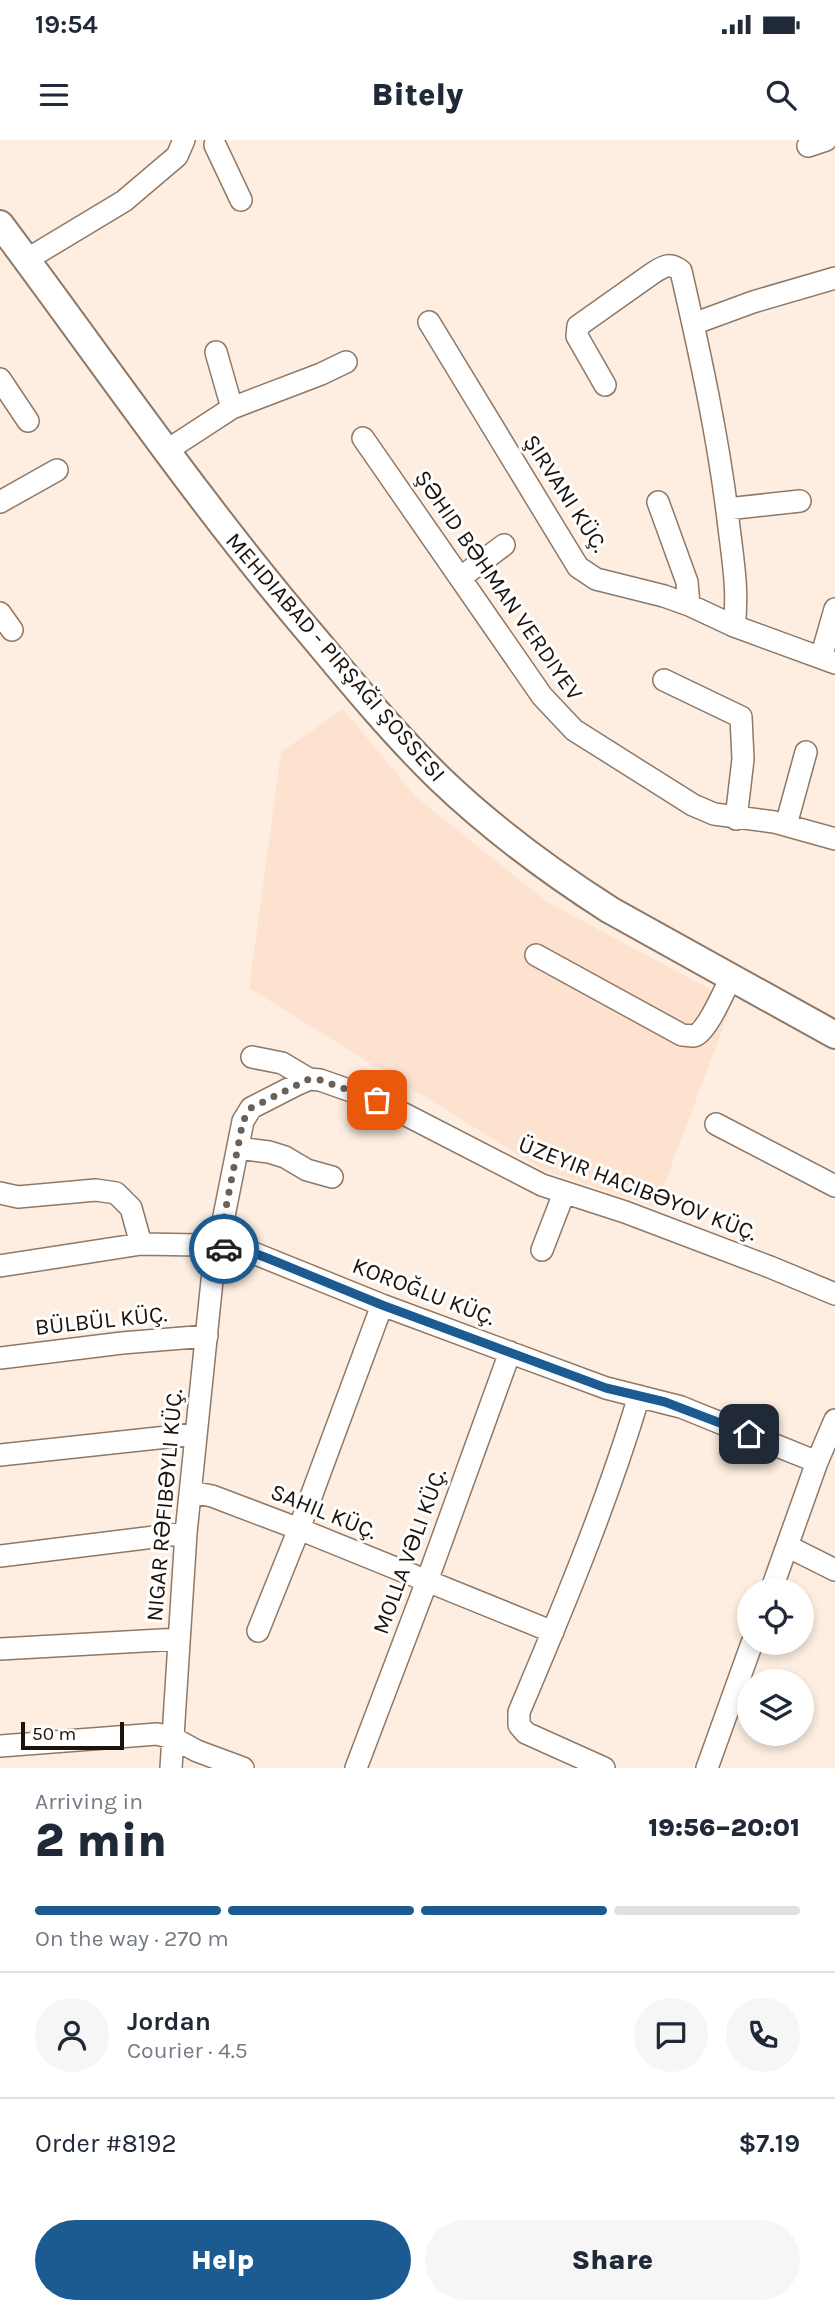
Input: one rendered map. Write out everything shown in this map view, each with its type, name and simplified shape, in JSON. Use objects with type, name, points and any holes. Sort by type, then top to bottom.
[{"type":"main road","points":[[1,228],[166,451],[280,598],[397,735],[441,780],[486,820],[580,891],[835,1035]]},
{"type":"street","points":[[26,260],[124,201],[181,148],[220,142],[241,200]]},
{"type":"street","points":[[605,385],[577,336],[578,326],[665,265],[674,265],[681,271],[720,453],[737,603],[734,626]]},
{"type":"street","points":[[693,324],[754,302],[835,278]]},
{"type":"street","name":"ŞIRVANI KÜÇ.","points":[[429,322],[578,567],[596,579],[664,596],[734,626],[828,660]]},
{"type":"street","points":[[216,352],[232,408]]},
{"type":"street","points":[[166,451],[232,408],[346,362]]},
{"type":"street","points":[[0,379],[28,421]]},
{"type":"street","name":"ŞƏHID BƏHMAN VERDIYEV","points":[[363,438],[542,696],[573,730],[693,805],[714,814],[786,825],[835,839]]},
{"type":"street","points":[[0,502],[57,470]]},
{"type":"street","points":[[727,509],[800,501]]},
{"type":"street","points":[[658,502],[688,582],[689,605]]},
{"type":"street","points":[[460,578],[504,545]]},
{"type":"street","points":[[828,660],[835,609]]},
{"type":"street","points":[[664,680],[741,717],[743,759],[737,818]]},
{"type":"street","points":[[786,825],[806,752]]},
{"type":"street","points":[[536,955],[682,1035],[693,1036],[699,1033],[731,978]]},
{"type":"street","points":[[252,1057],[282,1063],[309,1079],[320,1080],[377,1100],[524,1178],[771,1266],[835,1294]]},
{"type":"street","name":"NIGAR RƏFIBƏYLI KÜÇ.","points":[[171,1768],[186,1533],[213,1271],[243,1121],[251,1108],[309,1079]]},
{"type":"street","points":[[716,1124],[835,1186]]},
{"type":"street","points":[[239,1148],[269,1152],[285,1157],[307,1170],[332,1177]]},
{"type":"street","points":[[0,1193],[18,1197],[96,1190],[116,1193],[131,1208],[141,1244]]},
{"type":"street","points":[[542,1250],[564,1193]]},
{"type":"street","name":"KOROĞLU KÜÇ.","points":[[0,1266],[141,1244],[174,1244],[251,1252],[382,1305],[606,1388],[681,1407],[817,1462]]},
{"type":"street","points":[[258,1631],[382,1305]]},
{"type":"street","name":"BÜLBÜL KÜÇ.","points":[[0,1358],[207,1336]]},
{"type":"street","name":"MOLLA VƏLI KÜÇ.","points":[[356,1768],[510,1352]]},
{"type":"street","points":[[604,1768],[580,1763],[526,1733],[519,1725],[519,1712],[553,1632],[639,1396]]},
{"type":"street","points":[[776,1578],[835,1420]]},
{"type":"street","points":[[0,1455],[195,1434]]},
{"type":"street","name":"SAHIL KÜÇ.","points":[[191,1492],[212,1496],[299,1529],[553,1632]]},
{"type":"street","points":[[0,1556],[186,1533]]},
{"type":"street","points":[[787,1546],[835,1570]]},
{"type":"street","points":[[0,1649],[179,1639]]},
{"type":"street","points":[[707,1768],[748,1655]]},
{"type":"street","points":[[0,1746],[157,1734],[173,1738],[197,1751],[243,1768]]},
{"type":"shaded area","points":[[343,709],[416,797],[547,902],[712,990],[707,1001],[729,1012],[656,1207],[543,1170],[249,988],[281,752]]},
{"type":"way so far","points":[[224,1249],[218,1248],[243,1121],[251,1108],[309,1079],[320,1080],[377,1100]]},
{"type":"route","points":[[224,1249],[251,1252],[382,1305],[606,1388],[681,1407],[749,1434]]}]
